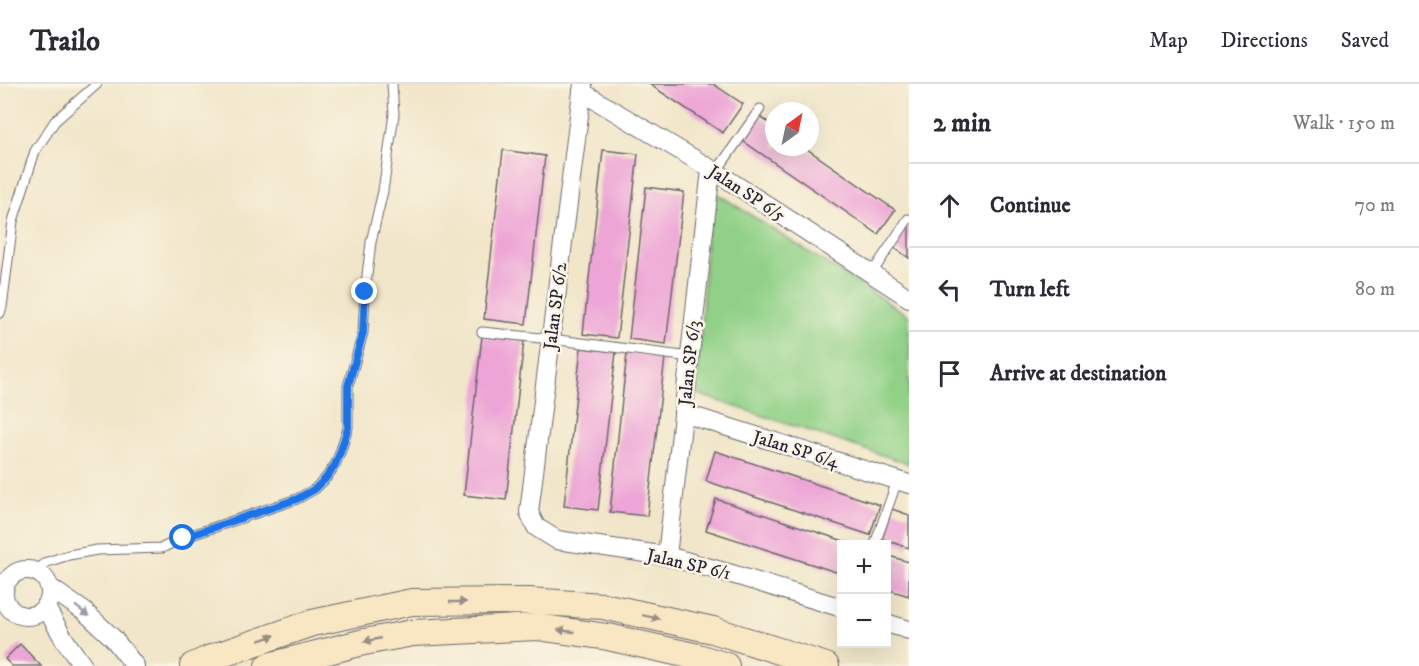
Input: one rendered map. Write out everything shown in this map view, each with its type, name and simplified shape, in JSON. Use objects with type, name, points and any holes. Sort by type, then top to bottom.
[{"type":"street","name":"Jalan SP 6/5","points":[[582,88],[909,298]]},
{"type":"street","name":"Jalan SP 6/2","points":[[536,527],[529,512],[582,88]]},
{"type":"street","name":"Jalan SP 6/3","points":[[667,556],[714,171]]},
{"type":"street","name":"Jalan SP 6/4","points":[[683,413],[903,483]]},
{"type":"street","name":"Jalan SP 6/1","points":[[536,527],[557,540],[667,556],[735,574],[837,606]]},
{"type":"street","points":[[35,571],[46,580],[49,586],[50,594],[45,606],[33,615],[6,615],[7,604],[3,581],[15,573],[35,571]]},
{"type":"street","points":[[49,586],[85,612],[113,638],[135,666]]},
{"type":"street","points":[[193,666],[312,623],[412,602],[528,601],[603,606],[713,630],[826,666]]},
{"type":"street","points":[[45,606],[83,666]]},
{"type":"street","points":[[891,625],[909,630]]},
{"type":"street","points":[[268,666],[364,642],[413,633],[537,627],[608,637],[698,657],[726,666]]},
{"type":"lane","points":[[0,313],[13,221],[35,151],[55,121],[97,84]]},
{"type":"lane","points":[[35,571],[47,562],[69,555],[97,550],[162,548],[183,538],[297,499],[315,489],[326,478],[335,465],[348,428],[348,386],[363,333],[371,242],[383,191],[394,114],[392,84]]},
{"type":"lane","points":[[714,171],[760,109]]},
{"type":"lane","points":[[872,273],[908,219]]},
{"type":"lane","points":[[482,332],[690,357]]},
{"type":"lane","points":[[876,540],[903,483]]},
{"type":"green space","points":[[710,189],[909,316],[909,464],[697,394]]},
{"type":"building","points":[[649,84],[713,84],[743,104],[723,133]]},
{"type":"building","points":[[757,115],[765,120],[765,156],[817,156],[895,210],[878,234],[740,139]]},
{"type":"building","points":[[503,150],[545,156],[526,324],[484,319]]},
{"type":"building","points":[[603,150],[638,154],[617,338],[583,334]]},
{"type":"building","points":[[646,187],[684,192],[666,344],[629,339]]},
{"type":"building","points":[[909,221],[909,258],[892,246]]},
{"type":"building","points":[[482,336],[524,341],[506,500],[464,495]]},
{"type":"building","points":[[581,348],[616,352],[598,510],[564,506]]},
{"type":"building","points":[[627,353],[665,357],[647,516],[610,512]]},
{"type":"building","points":[[715,451],[880,505],[870,535],[706,481]]},
{"type":"building","points":[[716,499],[841,540],[837,540],[837,572],[706,530]]},
{"type":"building","points":[[892,509],[909,515],[909,548],[891,542],[891,540],[882,539]]},
{"type":"building","points":[[891,557],[909,562],[909,596],[891,591]]},
{"type":"building","points":[[20,644],[41,666],[12,666],[5,659]]},
{"type":"route","points":[[183,538],[297,499],[315,489],[326,478],[335,465],[348,428],[348,386],[363,333],[365,292]]}]
